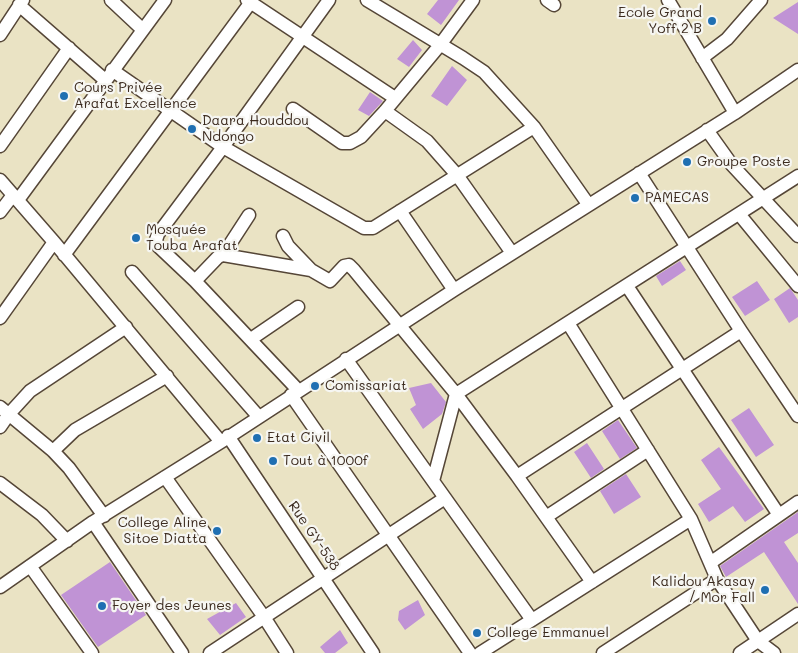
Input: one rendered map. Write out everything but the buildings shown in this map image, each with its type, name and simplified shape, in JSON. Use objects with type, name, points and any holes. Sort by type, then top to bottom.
[{"type":"street","points":[[110,0],[143,30]]},
{"type":"street","points":[[0,212],[15,198],[165,0]]},
{"type":"street","points":[[329,0],[223,148],[158,234],[156,240],[158,246],[195,280],[251,339],[294,392],[388,535],[470,653]]},
{"type":"street","points":[[366,0],[484,72],[534,127],[588,204]]},
{"type":"street","points":[[293,109],[342,143],[350,143],[360,137],[386,111],[440,45],[472,0]]},
{"type":"street","points":[[668,0],[735,113]]},
{"type":"street","points":[[702,58],[727,39],[761,0]]},
{"type":"street","points":[[64,255],[249,1],[396,98]]},
{"type":"street","points":[[0,35],[21,2],[69,48],[109,75],[170,111],[223,148],[364,228],[373,228],[534,127]]},
{"type":"street","points":[[0,146],[69,48]]},
{"type":"street","points":[[0,587],[98,519],[294,392],[588,204],[735,113],[798,70]]},
{"type":"street","points":[[386,111],[427,141],[457,175],[512,253]]},
{"type":"street","points":[[707,130],[732,164],[798,236]]},
{"type":"street","points":[[639,173],[798,416]]},
{"type":"street","points":[[432,481],[456,394],[798,176]]},
{"type":"street","name":"Rue GY-538","points":[[0,180],[167,376],[224,439],[323,578],[373,653]]},
{"type":"street","points":[[400,211],[454,290]]},
{"type":"street","points":[[195,280],[218,257],[223,255],[249,214]]},
{"type":"street","points":[[739,214],[798,286]]},
{"type":"street","points":[[283,236],[288,246],[311,270],[330,281],[344,266],[349,265],[354,270],[456,394],[592,582]]},
{"type":"street","points":[[0,318],[54,242]]},
{"type":"street","points":[[223,255],[311,270]]},
{"type":"street","points":[[132,272],[258,416]]},
{"type":"street","points":[[627,286],[779,515]]},
{"type":"street","points":[[251,339],[298,307]]},
{"type":"street","points":[[568,323],[691,519],[716,580],[758,641],[774,653]]},
{"type":"street","points":[[0,427],[5,410],[30,391],[126,328]]},
{"type":"street","points":[[517,476],[684,370],[741,331]]},
{"type":"street","points":[[346,360],[532,620]]},
{"type":"street","points":[[53,451],[76,430],[167,376]]},
{"type":"street","points":[[5,410],[53,451],[69,468],[177,651]]},
{"type":"street","points":[[546,517],[648,450]]},
{"type":"street","points":[[164,477],[264,617],[287,653]]},
{"type":"street","points":[[0,483],[42,515],[67,541]]},
{"type":"street","points":[[210,653],[444,498]]},
{"type":"street","points":[[710,563],[798,502]]},
{"type":"street","points":[[480,653],[691,519]]},
{"type":"street","points":[[30,566],[92,653]]},
{"type":"street","points":[[603,653],[716,580]]},
{"type":"street","points":[[740,653],[798,614]]},
{"type":"place","name":"Ecole Grand Yoff 2 B","points":[[712,21]]},
{"type":"place","name":"Cours Privée Arafat Excellence","points":[[64,96]]},
{"type":"place","name":"Daara Houddou Ndongo","points":[[192,129]]},
{"type":"place","name":"Groupe Poste","points":[[687,162]]},
{"type":"place","name":"PAMECAS","points":[[635,198]]},
{"type":"place","name":"Mosquée Touba Arafat","points":[[136,238]]},
{"type":"place","name":"Comissariat","points":[[315,386]]},
{"type":"place","name":"Etat Civil","points":[[257,438]]},
{"type":"place","name":"Tout à 1000f","points":[[273,461]]},
{"type":"place","name":"College Aline Sitoe Diatta","points":[[217,531]]},
{"type":"place","name":"Kalidou Akasay / Mor Fall","points":[[765,590]]},
{"type":"place","name":"Foyer des Jeunes","points":[[102,606]]},
{"type":"place","name":"College Emmanuel","points":[[477,633]]}]
